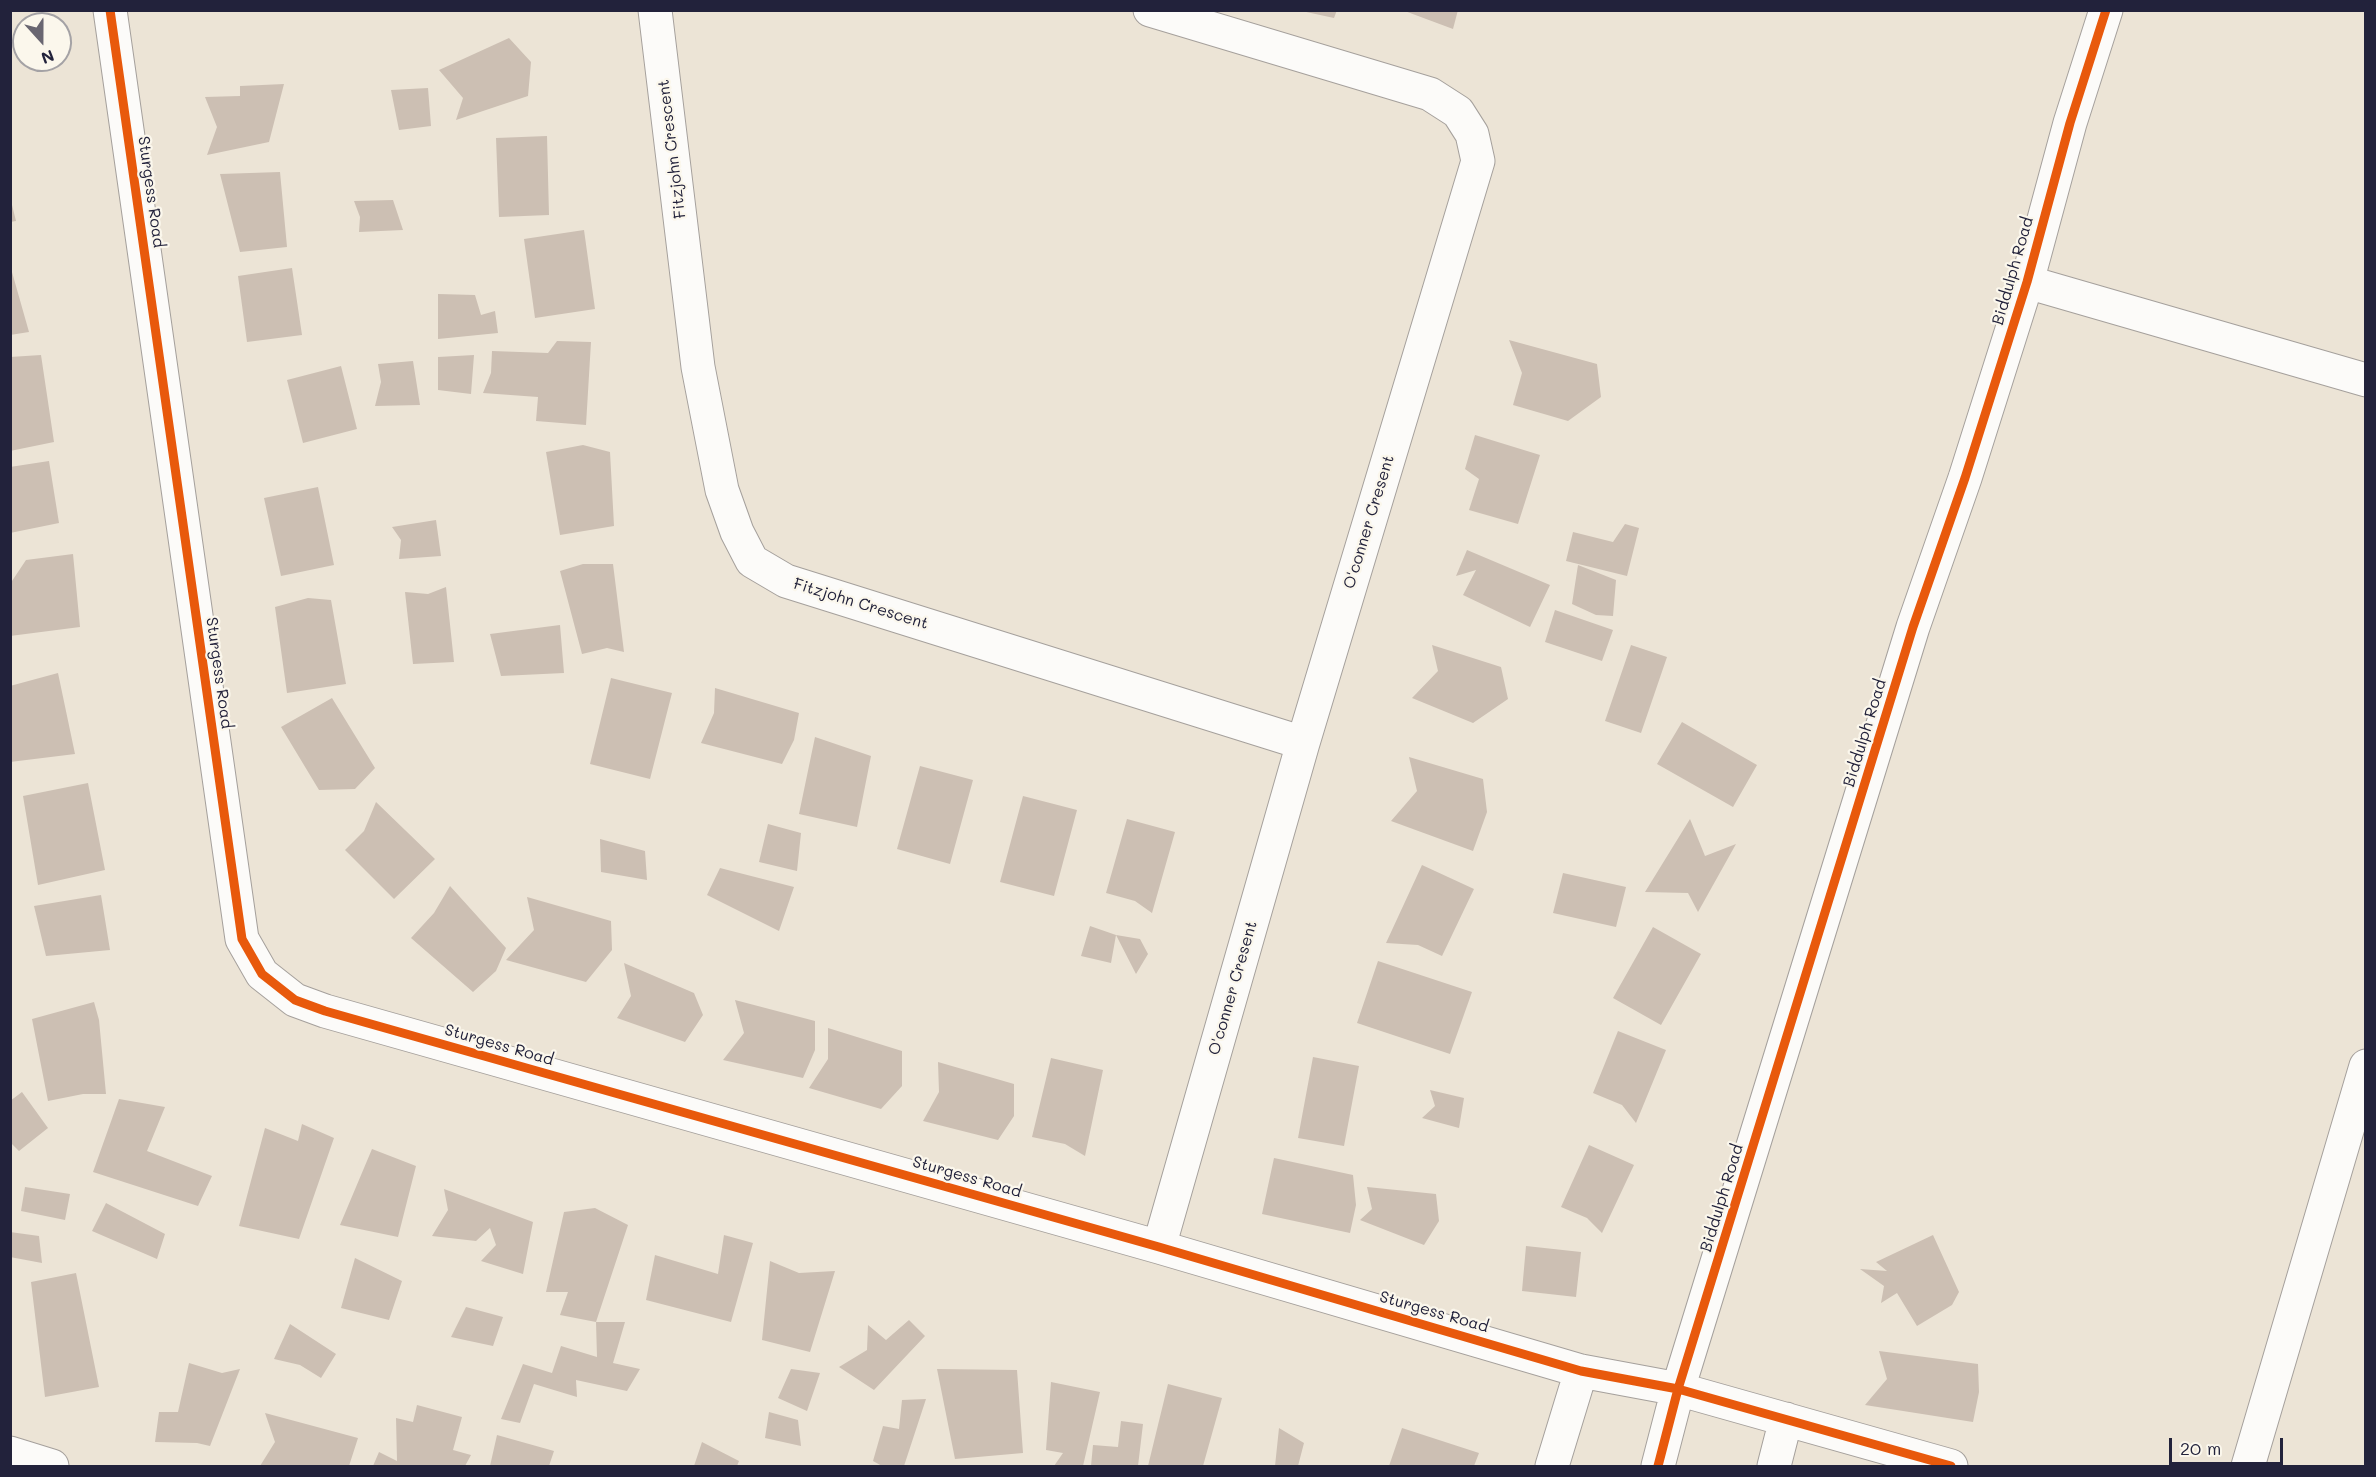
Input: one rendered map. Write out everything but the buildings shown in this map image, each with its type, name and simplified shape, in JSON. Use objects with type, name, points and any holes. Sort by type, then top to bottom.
[{"type":"street","name":"Sturgess Road","points":[[110,10],[242,939],[262,974],[295,1000],[324,1011],[1159,1247],[1581,1371],[1678,1389],[1951,1467]]},
{"type":"street","name":"Fitzjohn Crescent","points":[[655,10],[698,367],[722,490],[737,532],[752,561],[786,581],[1303,743]]},
{"type":"street","name":"O'conner Cresent","points":[[1150,10],[1430,94],[1458,112],[1472,134],[1478,161],[1303,743],[1159,1247]]},
{"type":"street","name":"Biddulph Road","points":[[1658,1467],[1678,1389],[1913,627],[1965,478],[2027,282],[2070,123],[2106,10]]},
{"type":"street","points":[[2027,282],[2366,380]]},
{"type":"street","points":[[2248,1467],[2366,1066]]},
{"type":"street","points":[[1552,1467],[1581,1371]]},
{"type":"street","points":[[1774,1467],[1786,1419]]},
{"type":"street","points":[[10,1453],[52,1467]]},
{"type":"cycle path","points":[[110,10],[242,939],[262,974],[295,1000],[325,1011],[1159,1247],[1581,1371],[1678,1389],[1951,1466]]},
{"type":"cycle path","points":[[1658,1466],[1678,1389],[1913,627],[1965,478],[2027,282],[2070,123],[2106,10]]}]
